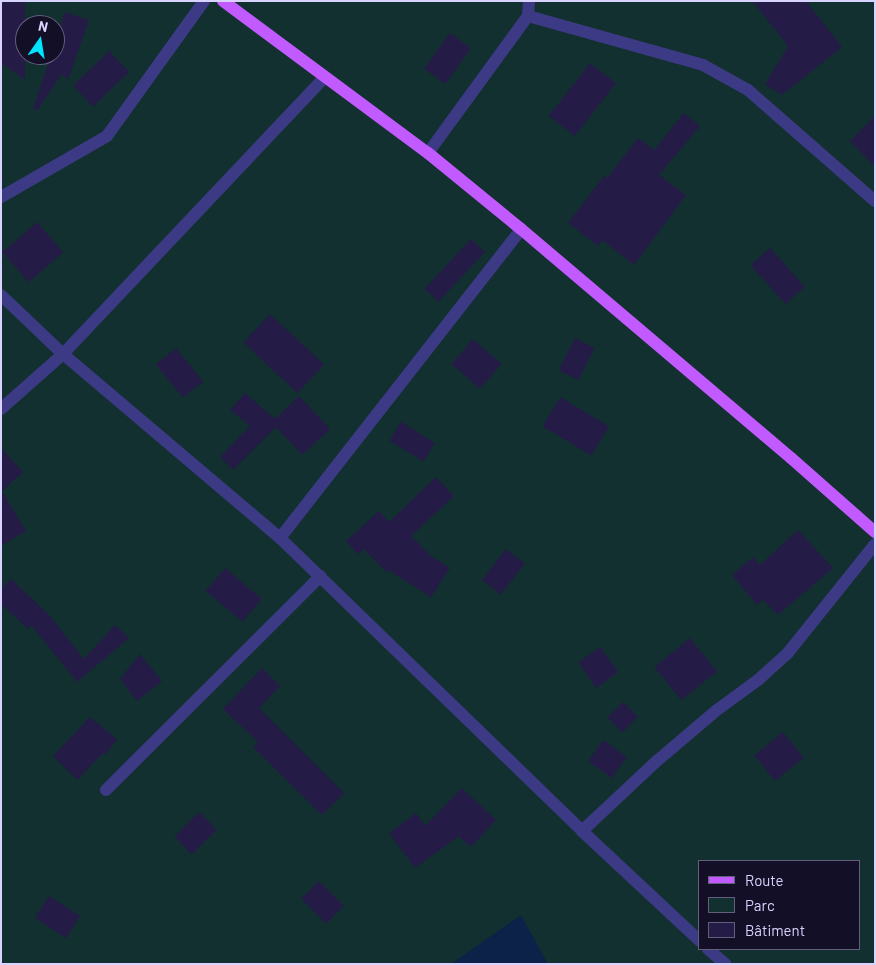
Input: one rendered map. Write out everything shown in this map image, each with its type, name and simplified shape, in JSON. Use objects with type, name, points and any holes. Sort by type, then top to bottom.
[{"type":"main road","points":[[223,1],[428,154],[521,229],[791,458],[875,532]]},
{"type":"street","points":[[1,197],[107,136],[204,1]]},
{"type":"street","points":[[428,154],[528,16],[529,1]]},
{"type":"street","points":[[528,16],[703,65],[748,90],[875,201]]},
{"type":"street","points":[[1,409],[63,354],[324,78]]},
{"type":"street","points":[[280,538],[521,229]]},
{"type":"street","points":[[1,295],[63,354],[280,538],[582,831],[698,939]]},
{"type":"street","points":[[582,831],[658,760],[717,710],[758,680],[787,654],[875,544]]},
{"type":"street","points":[[106,790],[321,576]]},
{"type":"street","points":[[709,950],[725,964]]},
{"type":"green space","points":[[1,1],[875,1],[875,964],[1,964]]},
{"type":"water","points":[[521,915],[548,964],[451,964]]},
{"type":"building","points":[[1,1],[25,1],[25,15],[15,15],[15,65],[25,65],[25,80],[1,63]]},
{"type":"building","points":[[752,1],[806,1],[842,47],[782,95],[765,84],[788,46]]},
{"type":"building","points":[[65,12],[89,20],[68,80],[62,74],[37,110],[33,108],[48,65],[65,65]]},
{"type":"building","points":[[450,33],[471,48],[445,84],[424,69]]},
{"type":"building","points":[[109,51],[129,72],[93,107],[73,86]]},
{"type":"building","points":[[590,63],[616,83],[575,136],[549,116]]},
{"type":"building","points":[[684,113],[700,126],[659,175],[686,195],[634,265],[602,240],[598,246],[568,223],[604,176],[607,178],[638,138],[654,150]]},
{"type":"building","points":[[875,116],[875,167],[850,141]]},
{"type":"building","points":[[37,222],[63,252],[29,282],[2,252]]},
{"type":"building","points":[[471,239],[485,252],[439,302],[425,289]]},
{"type":"building","points":[[770,248],[805,287],[785,304],[751,265]]},
{"type":"building","points":[[270,314],[324,364],[298,393],[243,343]]},
{"type":"building","points":[[575,338],[595,348],[578,380],[559,370]]},
{"type":"building","points":[[473,339],[502,364],[480,389],[451,364]]},
{"type":"building","points":[[176,348],[203,381],[183,398],[156,364]]},
{"type":"building","points":[[245,393],[275,419],[299,396],[330,429],[302,455],[276,427],[233,470],[220,457],[250,426],[230,410]]},
{"type":"building","points":[[560,397],[609,426],[591,456],[542,426]]},
{"type":"building","points":[[401,422],[435,443],[423,462],[389,441]]},
{"type":"building","points":[[1,448],[23,472],[2,491],[26,531],[1,546]]},
{"type":"building","points":[[436,477],[454,496],[411,536],[431,556],[450,568],[431,597],[388,570],[386,572],[364,549],[358,554],[346,541],[379,511],[389,522]]},
{"type":"building","points":[[798,530],[833,568],[778,615],[763,600],[757,605],[732,575],[753,557],[760,565]]},
{"type":"building","points":[[506,549],[525,564],[501,595],[482,580]]},
{"type":"building","points":[[225,568],[262,599],[242,622],[206,591]]},
{"type":"building","points":[[11,579],[49,615],[84,659],[115,625],[129,638],[77,682],[31,625],[28,629],[1,604],[1,590]]},
{"type":"building","points":[[690,638],[717,671],[681,700],[654,667]]},
{"type":"building","points":[[600,647],[618,672],[596,688],[578,663]]},
{"type":"building","points":[[140,654],[162,681],[137,701],[120,679]]},
{"type":"building","points":[[262,668],[280,686],[259,708],[344,793],[322,815],[253,747],[258,742],[223,709]]},
{"type":"building","points":[[623,702],[638,717],[622,732],[607,718]]},
{"type":"building","points":[[90,717],[117,739],[105,755],[103,753],[77,780],[53,756]]},
{"type":"building","points":[[783,732],[804,758],[775,781],[754,755]]},
{"type":"building","points":[[603,740],[627,757],[612,778],[588,761]]},
{"type":"building","points":[[462,788],[496,820],[471,847],[459,836],[415,868],[389,833],[416,813],[425,826]]},
{"type":"building","points":[[199,812],[217,830],[192,854],[174,837]]},
{"type":"building","points":[[319,881],[344,906],[326,923],[301,899]]},
{"type":"building","points":[[49,896],[80,916],[66,938],[35,918]]}]
